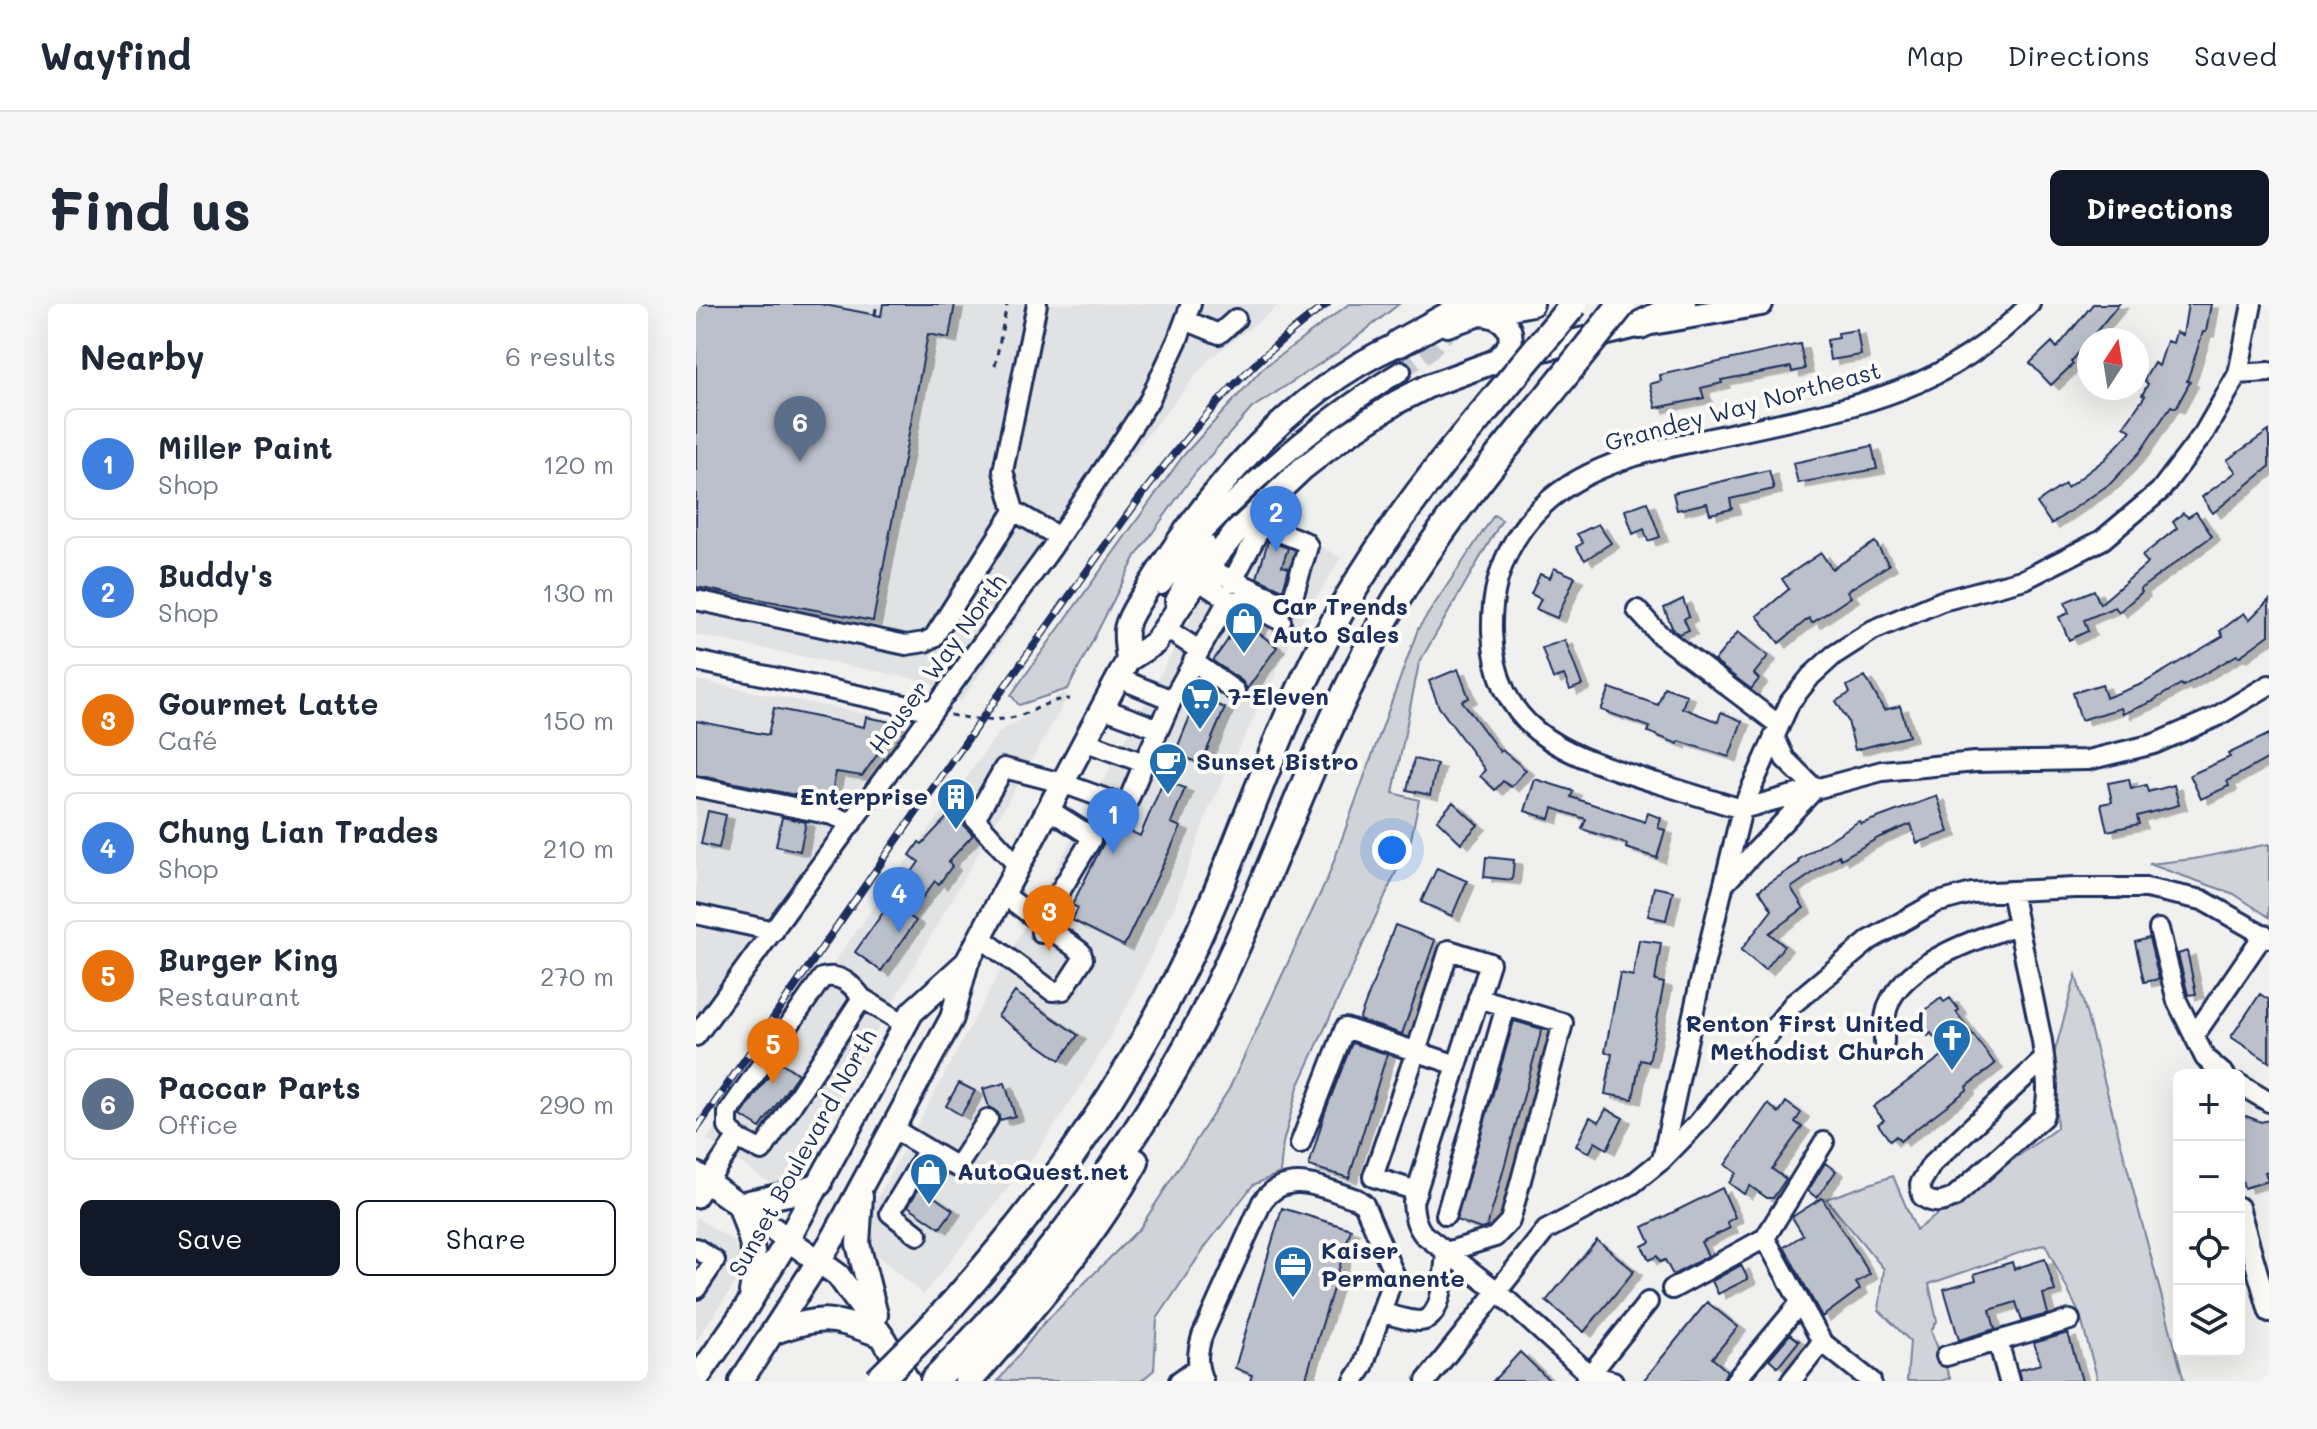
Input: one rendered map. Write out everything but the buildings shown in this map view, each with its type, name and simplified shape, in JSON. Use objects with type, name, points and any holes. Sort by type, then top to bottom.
[{"type":"highway","points":[[878,1381],[961,1296],[1023,1221],[1081,1142],[1134,1059],[1189,953],[1324,643],[1385,538],[1439,464],[1574,304]]},
{"type":"highway","points":[[949,1377],[1078,1216],[1117,1161],[1187,1047],[1248,923],[1335,718],[1382,624],[1441,531],[1622,304]]},
{"type":"highway","points":[[1640,325],[1682,304]]},
{"type":"highway","points":[[1399,343],[1475,309]]},
{"type":"main road","points":[[1475,309],[1532,304]]},
{"type":"main road","name":"Sunset Boulevard North","points":[[741,1381],[820,1260],[952,1018],[967,962],[1123,669],[1160,636],[1202,574],[1255,522],[1302,469],[1386,409],[1428,386],[1496,361],[1640,325],[1761,304]]},
{"type":"main road","points":[[1475,309],[1501,319],[1510,331],[1510,345],[1496,361]]},
{"type":"main road","points":[[1123,669],[1126,627],[1182,534],[1230,473],[1291,415],[1335,381],[1399,343]]},
{"type":"main road","name":"Sunset Boulevard North","points":[[696,1380],[789,1238],[912,1012],[967,962]]},
{"type":"main road","points":[[867,1176],[859,1209],[858,1244],[882,1336]]},
{"type":"main road","points":[[739,1204],[820,1184]]},
{"type":"main road","points":[[700,1185],[739,1204],[838,1275],[882,1336],[908,1381]]},
{"type":"main road","points":[[739,1204],[756,1268],[746,1308]]},
{"type":"main road","points":[[775,1332],[806,1321],[834,1319],[882,1336]]},
{"type":"street","points":[[1037,304],[1003,471],[1014,511],[1059,537]]},
{"type":"street","name":"Grandey Way Northeast","points":[[1742,809],[1566,751],[1549,742],[1525,721],[1506,691],[1492,646],[1491,614],[1495,585],[1506,554],[1525,523],[1547,500],[1572,482],[1645,453],[1831,412],[1901,390],[1968,355],[2008,327],[2030,304]]},
{"type":"street","points":[[1662,1160],[1742,809],[1790,702],[1811,676],[1834,655],[1873,630],[1942,601],[2025,579],[2102,540],[2160,491],[2204,433],[2238,374],[2252,304]]},
{"type":"street","points":[[1188,312],[1219,334],[1236,319]]},
{"type":"street","name":"Houser Way North","points":[[696,1036],[1059,537],[1149,401],[1188,312]]},
{"type":"street","points":[[1126,627],[1197,538],[1250,485],[1307,434],[1401,371]]},
{"type":"street","points":[[2238,374],[2269,372]]},
{"type":"street","points":[[696,600],[916,645],[934,637],[1014,511]]},
{"type":"street","points":[[1224,513],[1194,562],[1160,636],[1196,656],[1235,691]]},
{"type":"street","points":[[1018,866],[975,819],[1004,768],[1062,783],[1126,806],[1172,700],[1230,591],[1255,522],[1305,542],[1308,546],[1291,604],[1230,591]]},
{"type":"street","points":[[1202,574],[1281,621]]},
{"type":"street","points":[[1637,610],[1660,635],[1777,730],[1785,759],[1815,789]]},
{"type":"street","points":[[696,661],[933,711]]},
{"type":"street","points":[[1123,669],[1172,700]]},
{"type":"street","points":[[1742,809],[1882,771],[1975,762],[2088,760],[2154,744],[2216,717],[2269,685]]},
{"type":"street","points":[[1102,708],[1159,729]]},
{"type":"street","points":[[1084,741],[1144,763]]},
{"type":"street","points":[[696,787],[832,815],[852,823]]},
{"type":"street","points":[[1724,884],[1815,789]]},
{"type":"street","points":[[1041,923],[1091,840],[1089,835],[1048,809]]},
{"type":"street","points":[[1426,1381],[1546,1230],[1631,1185],[1662,1160],[1698,1123],[1793,1004],[1870,940],[1935,903],[1972,893],[2146,888],[2202,900],[2267,936],[2194,1036]]},
{"type":"street","points":[[2011,891],[2044,1059],[2048,1100],[2043,1117],[1953,1198],[1942,1203],[1930,1203],[1922,1196],[1920,1184],[1932,1164],[2044,1059]]},
{"type":"street","points":[[980,937],[1052,991],[1063,990],[1080,965],[1083,959],[1081,952],[1003,894]]},
{"type":"street","points":[[696,914],[774,931]]},
{"type":"street","points":[[1884,1042],[1884,1020],[1892,998],[1913,973],[1971,940],[2018,925]]},
{"type":"street","points":[[2159,929],[2177,1001],[2205,1058],[2217,1069]]},
{"type":"street","points":[[1417,1191],[1373,1177],[1449,950],[1490,963],[1478,998],[1417,1191],[1413,1202],[1416,1225],[1497,1291],[1589,1379],[1613,1381]]},
{"type":"street","points":[[862,998],[762,1151],[737,1138],[728,1127],[728,1113],[822,978],[838,977],[854,987],[862,998],[905,1024]]},
{"type":"street","points":[[1446,1252],[1495,1237],[1503,1232],[1510,1221],[1563,1023],[1478,998]]},
{"type":"street","points":[[1446,1215],[1506,1006]]},
{"type":"street","points":[[1300,1144],[1345,1028],[1414,1058],[1457,1065]]},
{"type":"street","points":[[2245,1088],[2269,1102]]},
{"type":"street","points":[[892,1128],[957,1167],[988,1119]]},
{"type":"street","points":[[700,1185],[737,1138]]},
{"type":"street","points":[[1672,1289],[1765,1238],[1824,1142]]},
{"type":"street","points":[[918,1235],[890,1213],[928,1150]]},
{"type":"street","points":[[1179,1381],[1200,1374],[1197,1351],[1202,1336],[1262,1202],[1280,1185],[1294,1181],[1357,1199],[1364,1204],[1394,1274],[1363,1367],[1354,1381]]},
{"type":"street","points":[[2241,1213],[2269,1312]]},
{"type":"street","points":[[1765,1238],[1822,1342],[1871,1381]]},
{"type":"street","points":[[696,1248],[715,1261],[696,1289]]},
{"type":"street","points":[[1381,1313],[1421,1321],[1429,1319],[1439,1306],[1446,1252]]},
{"type":"street","points":[[1589,1379],[1648,1302]]},
{"type":"street","points":[[1735,1381],[1800,1303]]},
{"type":"street","points":[[1946,1356],[2070,1320]]},
{"type":"street","points":[[1998,1341],[2009,1381]]},
{"type":"street","points":[[1791,1381],[1822,1342]]},
{"type":"path","points":[[875,314],[877,304]]},
{"type":"path","points":[[995,366],[1007,304]]},
{"type":"path","points":[[933,711],[964,718],[1016,717],[1044,703],[1070,699]]},
{"type":"shaded area","points":[[696,304],[1281,304],[1208,360],[1121,468],[961,701],[925,681],[696,635]]},
{"type":"shaded area","points":[[1349,304],[1399,304],[1338,352],[1252,408],[1195,473],[1136,556],[1068,689],[1019,705],[1011,695],[1183,456],[1263,368]]},
{"type":"shaded area","points":[[1494,515],[1502,520],[1419,663],[1393,793],[1419,800],[1411,839],[1298,1087],[1283,1143],[1280,1173],[1253,1185],[1205,1247],[1157,1319],[1154,1370],[1141,1381],[998,1381],[1043,1324],[1140,1228],[1229,1089],[1328,877],[1418,629]]},
{"type":"shaded area","points":[[1271,516],[1341,558],[1299,625],[1208,811],[1174,907],[1129,1002],[1089,1073],[1040,1148],[923,1295],[871,1250],[867,1239],[868,1216],[1198,605]]},
{"type":"shaded area","points":[[696,680],[906,722],[696,1020]]},
{"type":"shaded area","points":[[1064,693],[1068,696],[793,1177],[773,1185],[707,1140],[999,732]]},
{"type":"shaded area","points":[[2269,844],[2269,917],[2234,894],[2149,864],[2194,859]]},
{"type":"shaded area","points":[[2076,975],[2173,1340],[2173,1357],[2178,1357],[2184,1381],[2098,1381],[2080,1315],[2045,1244],[1929,1284],[1937,1321],[1931,1331],[1950,1378],[1907,1381],[1910,1341],[1879,1310],[1884,1269],[1826,1199],[1893,1176],[1916,1230],[2057,1128],[2053,1058]]},
{"type":"shaded area","points":[[696,1217],[734,1242],[740,1260],[736,1282],[696,1341]]},
{"type":"tunnel","points":[[1401,371],[1429,351],[1460,318]]},
{"type":"railway","points":[[696,1130],[955,756],[1172,456],[1244,375],[1327,304]]},
{"type":"place","name":"Paccar Parts","points":[[800,462]]},
{"type":"place","name":"Buddy's","points":[[1276,552]]},
{"type":"place","name":"Car Trends Auto Sales","points":[[1244,655]]},
{"type":"place","name":"7-Eleven","points":[[1200,731]]},
{"type":"place","name":"Sunset Bistro","points":[[1168,796]]},
{"type":"place","name":"Enterprise","points":[[956,831]]},
{"type":"place","name":"Miller Paint","points":[[1113,854]]},
{"type":"place","name":"Chung Lian Trades","points":[[899,933]]},
{"type":"place","name":"Gourmet Latte","points":[[1049,951]]},
{"type":"place","name":"Renton First United Methodist Church","points":[[1952,1072]]},
{"type":"place","name":"Burger King","points":[[773,1084]]},
{"type":"place","name":"AutoQuest.net","points":[[929,1206]]},
{"type":"place","name":"Kaiser Permanente","points":[[1293,1299]]}]
